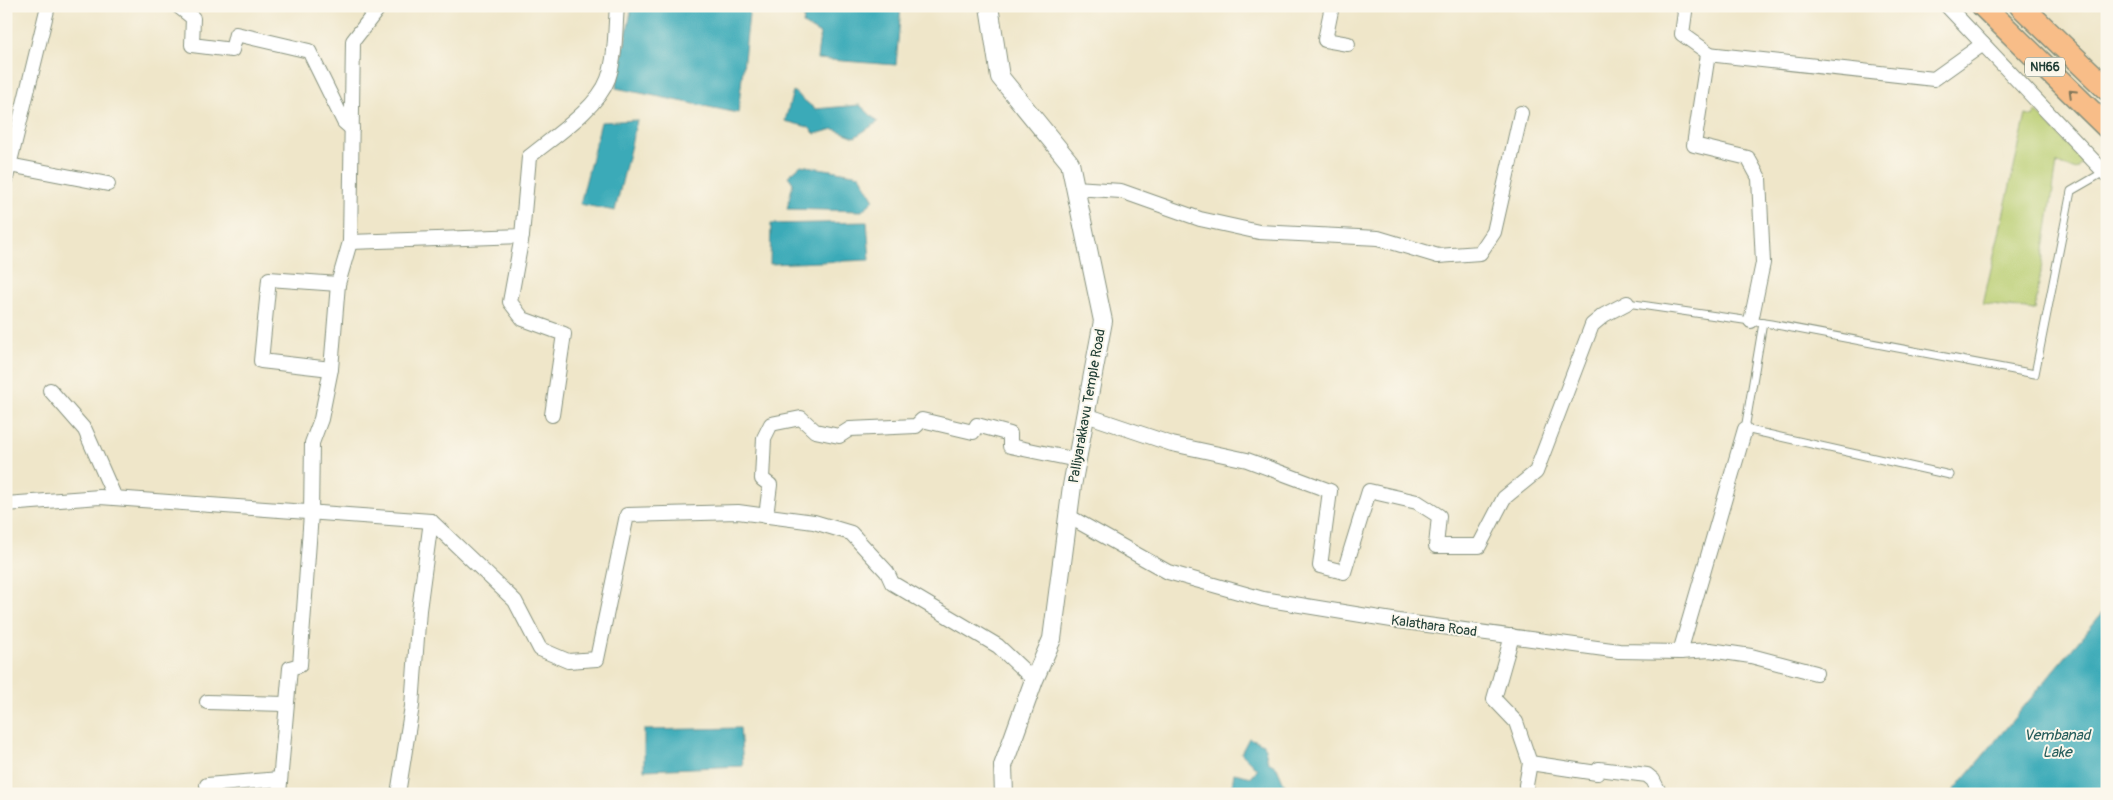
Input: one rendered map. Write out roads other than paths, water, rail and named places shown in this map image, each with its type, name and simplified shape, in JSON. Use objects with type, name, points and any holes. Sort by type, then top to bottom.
[{"type":"highway","name":"NH66","points":[[1984,6],[2107,127]]},
{"type":"highway","name":"NH66","points":[[2022,6],[2107,89]]},
{"type":"street","points":[[48,6],[8,171],[108,184]]},
{"type":"street","points":[[178,6],[193,18],[192,45],[232,50],[236,34],[309,51],[344,122],[352,129]]},
{"type":"street","points":[[279,794],[290,668],[300,665],[311,514],[312,443],[321,420],[331,370],[338,284],[350,242],[353,41],[380,6]]},
{"type":"street","points":[[552,415],[564,334],[523,319],[510,302],[522,236],[529,157],[601,94],[611,69],[617,6]]},
{"type":"street","name":"Palliyarakkavu Temple Road","points":[[989,6],[1000,77],[1070,163],[1103,321],[1068,516],[1052,639],[1034,680],[1004,766],[1004,794]]},
{"type":"street","points":[[1332,6],[1325,40],[1348,44]]},
{"type":"street","points":[[1682,6],[1685,12],[1682,34],[1710,54],[1934,79],[1983,44]]},
{"type":"street","points":[[1948,6],[2105,174]]},
{"type":"street","points":[[1710,54],[1694,145],[1748,158],[1759,178],[1763,263],[1757,322]]},
{"type":"street","points":[[1075,188],[1121,191],[1200,219],[1259,232],[1378,238],[1438,256],[1474,255],[1480,253],[1494,232],[1521,113]]},
{"type":"street","points":[[350,242],[522,236]]},
{"type":"street","points":[[331,370],[261,361],[269,279],[338,284]]},
{"type":"street","points":[[1086,414],[1172,444],[1247,460],[1330,491],[1320,566],[1344,572],[1369,491],[1417,502],[1439,516],[1436,546],[1479,546],[1504,498],[1536,472],[1592,326],[1604,315],[1627,303]]},
{"type":"street","points":[[50,390],[85,430],[114,498]]},
{"type":"street","points":[[766,516],[770,485],[762,479],[764,438],[771,424],[801,418],[815,431],[839,436],[850,429],[916,426],[922,420],[973,432],[977,425],[1010,434],[1010,446],[1077,460]]},
{"type":"street","points":[[1680,652],[1745,429]]},
{"type":"street","points":[[6,504],[100,497],[311,514],[431,521],[515,601],[540,648],[568,661],[596,659],[626,515],[738,512],[814,522],[851,533],[887,572],[892,583],[998,646],[1034,680]]},
{"type":"street","name":"Kalathara Road","points":[[1068,516],[1168,572],[1263,599],[1398,621],[1619,650],[1680,652],[1710,650],[1816,673]]},
{"type":"street","points":[[398,794],[412,706],[419,610],[431,521]]},
{"type":"street","points":[[1512,636],[1494,699],[1516,722],[1530,763],[1526,794]]},
{"type":"street","points":[[207,702],[286,704]]},
{"type":"street","points":[[1530,763],[1597,773],[1599,769],[1647,775],[1653,780],[1660,794]]},
{"type":"street","points":[[207,785],[280,779]]},
{"type":"lane","points":[[1627,303],[1757,322],[2035,374],[2071,191],[2105,174]]},
{"type":"lane","points":[[1757,322],[1745,429],[1950,475]]},
{"type":"water","points":[[632,6],[750,6],[738,113],[616,88]]},
{"type":"water","points":[[806,6],[901,6],[896,65],[817,59],[820,34],[803,24]]},
{"type":"water","points":[[793,91],[815,109],[860,105],[878,122],[855,137],[834,129],[815,134],[808,127],[785,121]]},
{"type":"water","points":[[637,120],[615,211],[580,204],[601,122]]},
{"type":"water","points":[[801,165],[860,175],[874,200],[862,211],[787,209],[793,183],[788,176]]},
{"type":"water","points":[[867,222],[870,260],[770,264],[771,224]]},
{"type":"water","name":"Vembanad Lake","points":[[2107,607],[2107,794],[1951,794]]},
{"type":"water","points":[[740,728],[743,766],[644,770],[644,730]]},
{"type":"water","points":[[1249,738],[1264,744],[1268,762],[1277,767],[1286,788],[1312,794],[1237,794],[1238,791],[1232,786],[1234,773],[1252,777],[1257,769],[1241,753]]}]
